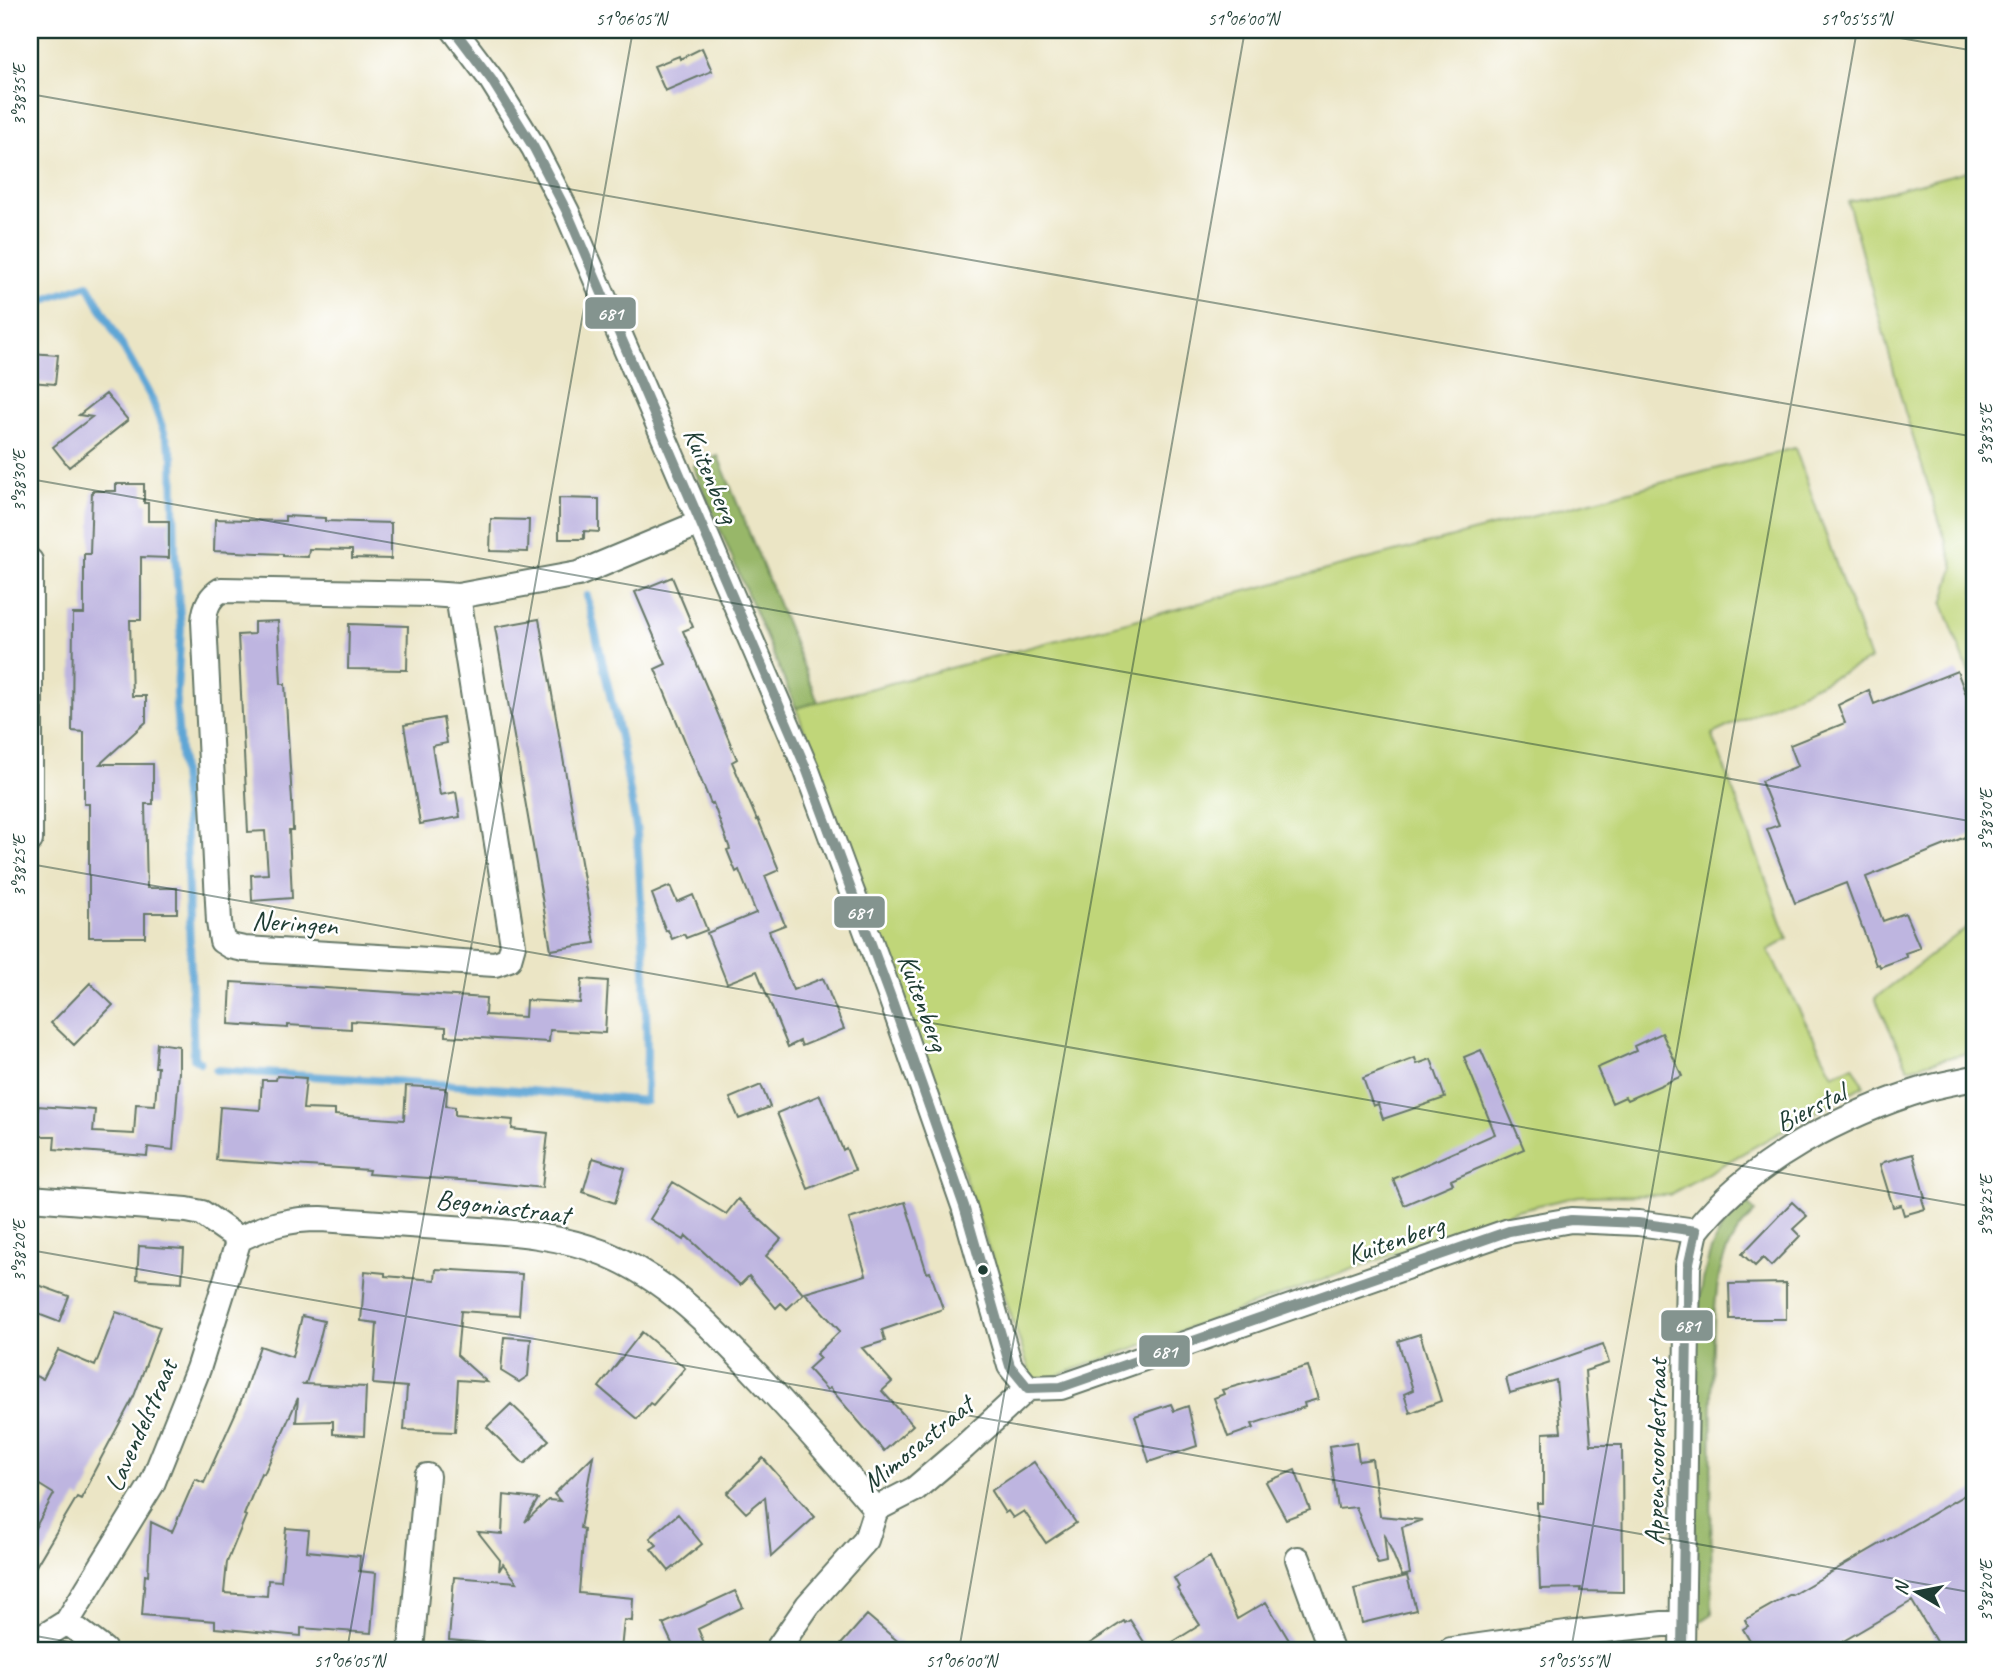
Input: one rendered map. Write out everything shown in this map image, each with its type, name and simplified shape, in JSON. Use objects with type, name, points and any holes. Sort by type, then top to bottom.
[{"type":"street","name":"Kuitenberg","points":[[454,30],[491,79],[534,148],[567,212],[806,768],[964,1206],[1010,1366],[1028,1388],[1061,1387],[1509,1231],[1571,1220],[1638,1223],[1696,1231]]},
{"type":"street","name":"Neringen","points":[[458,596],[513,945],[509,959],[495,964],[244,949],[222,941],[204,621],[205,609],[213,594],[221,590],[458,596],[578,574],[700,523]]},
{"type":"street","points":[[30,561],[30,840]]},
{"type":"street","name":"Bierstal","points":[[1696,1231],[1714,1209],[1775,1158],[1815,1134],[1905,1096],[1975,1078]]},
{"type":"street","points":[[30,1198],[187,1210],[202,1213],[239,1239]]},
{"type":"street","name":"Begoniastraat","points":[[239,1239],[278,1223],[321,1219],[527,1234],[604,1253],[639,1269],[671,1291],[720,1335],[822,1444],[876,1509]]},
{"type":"street","name":"Appensvoordestraat","points":[[1682,1650],[1688,1267],[1696,1231]]},
{"type":"street","name":"Lavendelstraat","points":[[67,1622],[152,1484],[198,1369],[239,1239]]},
{"type":"street","name":"Mimosastraat","points":[[777,1650],[808,1605],[866,1540],[876,1509],[915,1489],[1028,1388]]},
{"type":"street","points":[[411,1650],[427,1476]]},
{"type":"street","points":[[1298,1559],[1331,1650]]},
{"type":"street","points":[[30,1645],[67,1622],[104,1650]]},
{"type":"street","points":[[1451,1650],[1682,1622]]},
{"type":"green space","points":[[1975,169],[1975,689],[1943,604],[1954,567],[1905,412],[1848,202]]},
{"type":"green space","points":[[1795,448],[1870,660],[1712,734],[1788,939],[1768,950],[1833,1075],[1853,1065],[1864,1085],[1669,1195],[1579,1196],[1517,1210],[1034,1384],[921,1047],[796,708]]},
{"type":"green space","points":[[718,456],[818,702],[796,708],[693,466]]},
{"type":"green space","points":[[1975,921],[1975,1051],[1908,1068],[1875,998]]},
{"type":"green space","points":[[1744,1200],[1755,1212],[1742,1226],[1727,1250],[1715,1306],[1712,1614],[1694,1626],[1696,1360],[1699,1302],[1716,1238],[1731,1214]]},
{"type":"building","points":[[702,48],[712,71],[665,91],[654,66],[679,56],[680,59]]},
{"type":"building","points":[[30,353],[58,355],[55,384],[30,382]]},
{"type":"building","points":[[106,394],[128,420],[69,467],[53,447],[92,417],[79,415]]},
{"type":"building","points":[[116,484],[144,484],[148,521],[169,521],[169,558],[141,557],[141,620],[130,620],[132,696],[146,696],[146,722],[100,764],[153,764],[153,804],[145,804],[147,888],[177,888],[177,913],[145,913],[145,937],[89,937],[89,804],[84,804],[84,732],[72,731],[73,614],[84,614],[84,554],[90,554],[92,491],[116,491]]},
{"type":"building","points":[[559,498],[599,499],[599,532],[584,531],[584,539],[559,539]]},
{"type":"building","points":[[285,516],[325,518],[325,521],[391,523],[391,559],[352,558],[352,550],[309,549],[308,557],[214,551],[215,519],[285,521]]},
{"type":"building","points":[[491,519],[529,520],[528,552],[490,551]]},
{"type":"building","points":[[672,577],[693,627],[683,631],[737,759],[732,762],[779,870],[765,876],[785,925],[769,931],[793,990],[823,978],[844,1029],[802,1046],[800,1041],[788,1047],[757,971],[727,983],[707,933],[756,913],[739,870],[736,872],[731,860],[727,850],[730,849],[713,803],[711,804],[655,669],[666,664],[635,592]]},
{"type":"building","points":[[539,619],[595,943],[551,950],[495,627]]},
{"type":"building","points":[[278,621],[292,801],[293,830],[289,830],[292,898],[252,901],[251,875],[268,874],[265,831],[248,832],[238,635],[254,634],[254,622]]},
{"type":"building","points":[[349,624],[408,626],[407,670],[348,669]]},
{"type":"building","points":[[1957,671],[1975,718],[1975,833],[1866,877],[1883,921],[1905,913],[1920,948],[1905,953],[1907,957],[1880,967],[1879,964],[1876,965],[1846,883],[1795,903],[1767,829],[1779,825],[1761,781],[1798,766],[1790,745],[1845,723],[1838,705],[1869,690],[1874,704]]},
{"type":"building","points":[[443,718],[447,743],[432,746],[440,795],[456,792],[460,817],[420,824],[404,725]]},
{"type":"building","points":[[670,886],[677,902],[693,895],[707,930],[686,938],[684,934],[672,939],[668,930],[666,931],[652,894]]},
{"type":"building","points":[[582,979],[608,981],[605,1033],[550,1030],[549,1042],[446,1036],[446,1027],[351,1021],[351,1029],[229,1024],[231,982],[486,998],[485,1015],[525,1017],[526,1000],[580,1003]]},
{"type":"building","points":[[90,983],[113,1005],[74,1045],[51,1023]]},
{"type":"building","points":[[1662,1033],[1682,1076],[1627,1100],[1625,1097],[1612,1103],[1597,1068],[1636,1051],[1634,1046]]},
{"type":"building","points":[[157,1043],[179,1046],[173,1150],[148,1147],[147,1156],[54,1149],[55,1136],[35,1136],[38,1106],[95,1110],[93,1132],[134,1134],[136,1104],[155,1105]]},
{"type":"building","points":[[1481,1050],[1524,1149],[1451,1180],[1453,1184],[1404,1205],[1393,1179],[1495,1134],[1464,1057]]},
{"type":"building","points":[[1415,1058],[1417,1064],[1431,1059],[1445,1098],[1383,1119],[1378,1104],[1373,1106],[1363,1078]]},
{"type":"building","points":[[277,1076],[306,1078],[303,1109],[335,1110],[335,1115],[404,1120],[406,1086],[445,1088],[446,1106],[455,1107],[455,1115],[513,1120],[512,1129],[548,1133],[542,1188],[368,1174],[369,1170],[216,1160],[220,1107],[260,1110],[262,1080],[276,1080]]},
{"type":"building","points":[[761,1085],[770,1107],[739,1119],[730,1098]]},
{"type":"building","points":[[820,1095],[843,1150],[846,1148],[855,1170],[808,1189],[777,1113]]},
{"type":"building","points":[[1913,1154],[1925,1198],[1922,1199],[1925,1209],[1904,1215],[1901,1205],[1893,1207],[1880,1165]]},
{"type":"building","points":[[593,1158],[625,1168],[615,1203],[583,1192]]},
{"type":"building","points":[[673,1182],[726,1214],[738,1199],[781,1239],[766,1256],[803,1294],[787,1309],[781,1303],[776,1308],[749,1276],[740,1285],[686,1236],[684,1240],[650,1219]]},
{"type":"building","points":[[905,1202],[927,1273],[930,1272],[943,1309],[882,1330],[885,1341],[862,1348],[892,1382],[882,1391],[913,1425],[884,1451],[830,1388],[827,1390],[808,1369],[820,1358],[816,1354],[840,1331],[805,1293],[866,1275],[849,1219]]},
{"type":"building","points":[[1792,1202],[1807,1216],[1793,1229],[1800,1236],[1771,1266],[1763,1258],[1755,1266],[1742,1254]]},
{"type":"building","points":[[139,1246],[184,1249],[182,1282],[137,1279]]},
{"type":"building","points":[[436,1269],[522,1274],[519,1315],[461,1311],[457,1355],[487,1382],[458,1380],[455,1432],[404,1430],[407,1387],[373,1384],[377,1323],[361,1321],[365,1271],[385,1273],[385,1276],[435,1280]]},
{"type":"building","points":[[30,1282],[69,1296],[59,1322],[30,1311]]},
{"type":"building","points":[[1786,1283],[1786,1319],[1730,1319],[1729,1284]]},
{"type":"building","points":[[116,1312],[160,1327],[134,1396],[91,1480],[81,1499],[77,1497],[30,1576],[30,1537],[54,1494],[30,1479],[30,1374],[43,1379],[58,1350],[95,1366]]},
{"type":"building","points":[[302,1316],[324,1321],[317,1350],[304,1384],[366,1387],[364,1436],[333,1434],[333,1421],[296,1422],[298,1398],[264,1474],[261,1473],[244,1515],[246,1516],[227,1562],[224,1593],[267,1596],[268,1580],[281,1581],[286,1528],[309,1530],[307,1551],[360,1556],[359,1571],[376,1573],[371,1633],[301,1628],[301,1636],[215,1628],[215,1621],[142,1615],[145,1575],[148,1576],[151,1522],[172,1532],[195,1479],[204,1483],[241,1401],[260,1346],[292,1357]]},
{"type":"building","points":[[642,1332],[685,1368],[637,1419],[599,1387]]},
{"type":"building","points":[[1420,1334],[1441,1401],[1410,1413],[1404,1394],[1413,1390],[1398,1341]]},
{"type":"building","points":[[504,1337],[531,1339],[528,1376],[519,1382],[501,1371]]},
{"type":"building","points":[[1603,1344],[1609,1363],[1585,1371],[1591,1445],[1622,1445],[1623,1592],[1581,1591],[1581,1588],[1540,1589],[1537,1503],[1543,1503],[1543,1433],[1561,1432],[1556,1380],[1510,1393],[1506,1378]]},
{"type":"building","points":[[1308,1366],[1318,1399],[1304,1403],[1305,1407],[1252,1424],[1254,1428],[1228,1437],[1214,1398],[1224,1394],[1222,1390]]},
{"type":"building","points":[[511,1404],[549,1440],[524,1464],[487,1427]]},
{"type":"building","points":[[1171,1404],[1174,1411],[1188,1406],[1197,1446],[1149,1462],[1135,1416]]},
{"type":"building","points":[[1356,1442],[1359,1461],[1372,1459],[1380,1516],[1422,1520],[1402,1527],[1410,1574],[1402,1576],[1384,1533],[1387,1562],[1378,1564],[1356,1507],[1338,1509],[1329,1446]]},
{"type":"building","points":[[593,1456],[580,1528],[584,1529],[579,1593],[633,1598],[632,1621],[624,1620],[621,1650],[571,1650],[449,1640],[454,1577],[517,1582],[503,1564],[499,1571],[500,1560],[478,1532],[502,1534],[504,1495],[538,1499],[525,1522],[548,1500],[560,1501],[554,1494]]},
{"type":"building","points":[[763,1458],[815,1517],[771,1557],[765,1497],[746,1513],[727,1493]]},
{"type":"building","points":[[1034,1462],[1076,1523],[1046,1543],[1024,1511],[1013,1518],[1008,1511],[1005,1513],[991,1491]]},
{"type":"building","points":[[1295,1470],[1310,1510],[1286,1519],[1266,1482]]},
{"type":"building","points":[[1975,1489],[1975,1643],[1962,1650],[1941,1650],[1912,1601],[1828,1650],[1755,1650],[1743,1629],[1748,1626],[1745,1620]]},
{"type":"building","points":[[678,1514],[702,1544],[669,1571],[651,1549],[657,1545],[650,1538]]},
{"type":"building","points":[[1210,1557],[1237,1619],[1266,1602],[1290,1642],[1276,1650],[1160,1650],[1200,1625],[1177,1589],[1179,1587],[1174,1578]]},
{"type":"building","points":[[1407,1576],[1416,1610],[1362,1623],[1354,1589]]},
{"type":"building","points":[[735,1591],[743,1607],[698,1629],[704,1643],[689,1650],[675,1650],[663,1624]]},
{"type":"building","points":[[867,1615],[908,1650],[836,1650]]},
{"type":"building","points":[[1130,1620],[1149,1650],[1080,1650],[1124,1621],[1125,1623]]},
{"type":"waterway","points":[[30,308],[52,297],[88,285],[152,399],[173,457],[175,555],[181,627],[176,706],[185,806],[194,1058],[200,1062]]},
{"type":"waterway","points":[[216,1070],[470,1086],[646,1101],[645,970],[637,833],[622,746],[587,596]]},
{"type":"transit line","name":"681","points":[[454,30],[491,79],[534,148],[567,212],[806,768],[964,1206],[1010,1366],[1028,1388],[1061,1387],[1509,1231],[1571,1220],[1638,1223],[1696,1231],[1688,1267],[1682,1650]]}]
